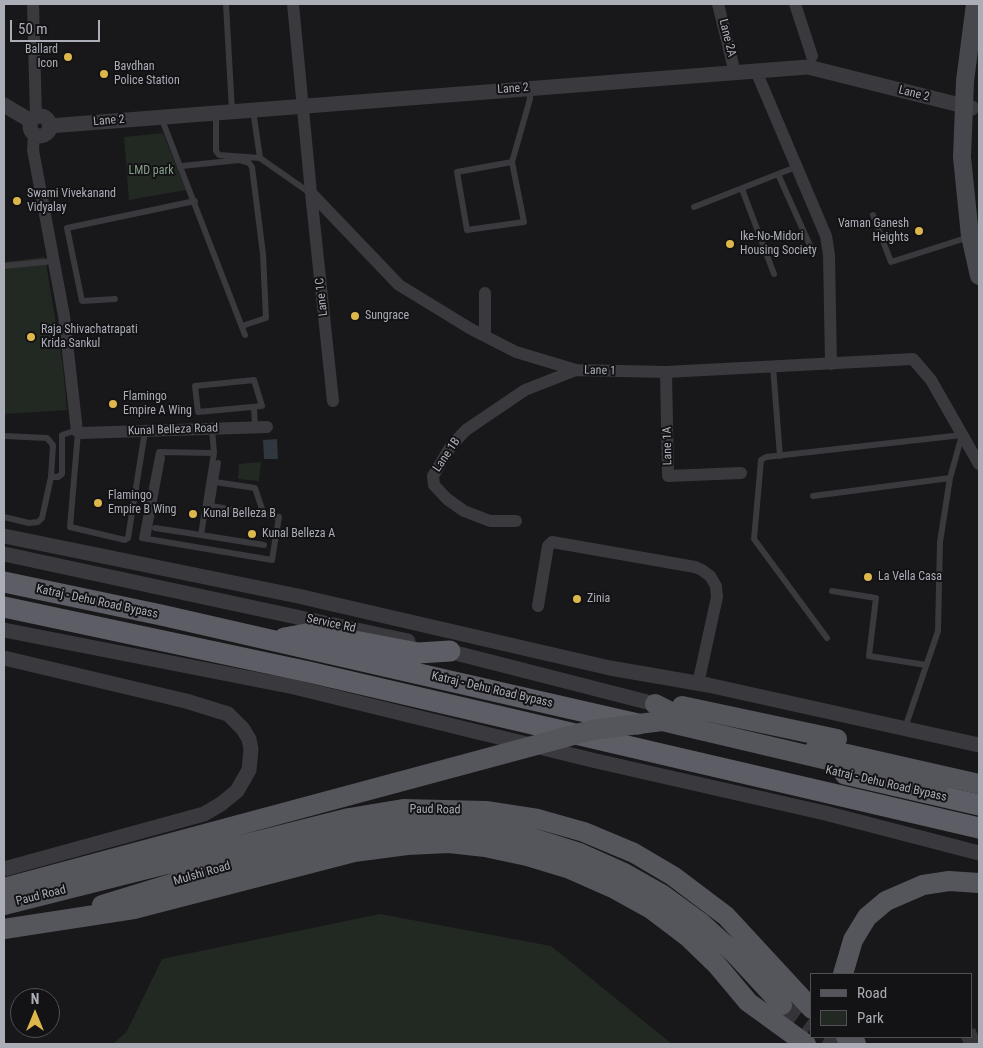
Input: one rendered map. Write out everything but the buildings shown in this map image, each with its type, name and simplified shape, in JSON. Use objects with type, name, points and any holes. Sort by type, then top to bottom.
[{"type":"highway","name":"Katraj - Dehu Road Bypass","points":[[4,582],[272,640],[979,806]]},
{"type":"highway","name":"Katraj - Dehu Road Bypass","points":[[4,607],[310,672],[979,828]]},
{"type":"highway","points":[[272,640],[312,634],[418,653],[450,651]]},
{"type":"highway","points":[[938,786],[979,796]]},
{"type":"main road","points":[[975,4],[962,157],[970,236],[979,276]]},
{"type":"main road","points":[[979,41],[967,107],[979,218]]},
{"type":"main road","points":[[655,704],[680,706],[979,771]]},
{"type":"main road","points":[[655,704],[677,716],[979,784]]},
{"type":"main road","points":[[4,888],[592,730],[662,721],[938,786]]},
{"type":"main road","name":"Paud Road","points":[[4,904],[349,818],[403,809],[486,811],[538,819],[584,832],[634,853],[673,876],[726,916],[810,1006]]},
{"type":"main road","name":"Mulshi Road","points":[[55,920],[216,870],[351,837],[404,828],[486,830],[532,838],[577,852],[624,873],[663,894],[700,922],[733,952],[782,1005]]},
{"type":"main road","name":"Paud Road","points":[[4,928],[134,909],[354,852],[407,845],[449,843],[485,847],[527,856],[570,869],[613,888],[651,909],[688,937],[717,965],[748,1002],[806,1044]]},
{"type":"main road","points":[[843,973],[852,940],[867,917],[886,901],[923,885],[949,881],[979,882]]},
{"type":"street","points":[[33,4],[34,124],[32,150],[64,316],[78,431]]},
{"type":"street","points":[[293,4],[301,105],[311,193]]},
{"type":"street","name":"Lane 2A","points":[[718,4],[735,73]]},
{"type":"street","points":[[795,4],[812,56]]},
{"type":"street","name":"Lane 2","points":[[34,124],[45,118],[50,126],[301,105],[808,68],[967,107]]},
{"type":"street","points":[[756,71],[826,236],[829,255],[831,364]]},
{"type":"street","points":[[4,105],[34,124]]},
{"type":"street","name":"Lane 1","points":[[311,193],[399,285],[516,352],[576,370],[666,372],[914,359],[931,380],[979,464]]},
{"type":"street","name":"Lane 1C","points":[[311,193],[333,401]]},
{"type":"street","points":[[485,293],[486,336]]},
{"type":"street","name":"Lane 1B","points":[[516,522],[490,522],[464,511],[447,499],[434,485],[433,476],[450,446],[466,430],[525,390],[576,370]]},
{"type":"street","name":"Lane 1A","points":[[666,372],[668,476],[741,472]]},
{"type":"street","name":"Kunal Belleza Road","points":[[78,431],[261,427]]},
{"type":"street","points":[[4,536],[298,596],[610,668],[698,684],[979,745]]},
{"type":"street","points":[[538,606],[548,546],[552,542],[695,567],[702,570],[710,576],[716,586],[717,598],[698,684]]},
{"type":"street","name":"Service Rd","points":[[4,554],[361,630],[655,704]]},
{"type":"street","points":[[4,630],[294,687],[592,760],[825,812],[979,853]]},
{"type":"street","points":[[4,658],[186,701],[228,714],[243,729],[249,739],[251,749],[249,770],[237,791],[221,804],[204,814],[4,869]]},
{"type":"lane","points":[[226,4],[232,111]]},
{"type":"lane","points":[[512,162],[457,172],[467,230],[524,222],[512,162],[530,98],[530,88]]},
{"type":"lane","points":[[253,109],[260,158]]},
{"type":"lane","points":[[216,112],[216,151],[219,155],[260,158],[311,193]]},
{"type":"lane","points":[[161,117],[182,166],[245,335]]},
{"type":"lane","points":[[182,166],[239,160],[249,163],[252,167],[263,254],[266,318],[242,326]]},
{"type":"lane","points":[[694,207],[796,167]]},
{"type":"lane","points":[[778,174],[812,250]]},
{"type":"lane","points":[[742,189],[774,274]]},
{"type":"lane","points":[[114,300],[82,301],[67,228],[195,201]]},
{"type":"lane","points":[[873,215],[891,262],[970,236]]},
{"type":"lane","points":[[4,266],[54,261]]},
{"type":"lane","points":[[773,367],[780,456]]},
{"type":"lane","points":[[254,380],[262,406],[254,407],[198,412],[195,386],[254,380]]},
{"type":"lane","points":[[254,407],[261,427]]},
{"type":"lane","points":[[201,535],[214,453],[212,429]]},
{"type":"lane","points":[[51,477],[58,477],[62,474],[62,435],[78,431],[70,527],[125,540],[128,538],[145,431]]},
{"type":"lane","points":[[827,638],[754,539],[759,464],[763,458],[962,435],[950,478],[940,542],[938,631],[907,722]]},
{"type":"lane","points":[[4,436],[47,438],[54,445],[51,477],[42,518],[38,522],[29,523],[4,517]]},
{"type":"lane","points":[[214,453],[159,452],[142,538],[272,560],[279,517],[211,506],[218,463]]},
{"type":"lane","points":[[147,539],[162,458]]},
{"type":"lane","points":[[813,496],[950,478]]},
{"type":"lane","points":[[215,482],[255,488],[264,514]]},
{"type":"lane","points":[[155,528],[264,545]]},
{"type":"lane","points":[[832,591],[876,598],[869,656],[926,665]]},
{"type":"green space","name":"LMD park","points":[[163,133],[186,190],[129,200],[124,137]]},
{"type":"green space","name":"Raja Shivachatrapati Krida Sankul","points":[[45,257],[63,367],[67,410],[4,414],[4,262]]},
{"type":"green space","points":[[261,462],[259,481],[238,479],[239,464]]},
{"type":"green space","points":[[380,914],[551,946],[672,1044],[113,1044],[127,1031],[162,959]]},
{"type":"shaded area","points":[[277,439],[278,459],[264,459],[263,440]]},
{"type":"tunnel","points":[[782,1005],[810,1026]]},
{"type":"tunnel","points":[[964,1044],[979,1037]]},
{"type":"tunnel","points":[[827,1038],[838,1044]]},
{"type":"place","name":"Ballard Icon","points":[[68,57]]},
{"type":"place","name":"Bavdhan Police Station","points":[[104,74]]},
{"type":"place","name":"Swami Vivekanand Vidyalay","points":[[17,201]]},
{"type":"place","name":"Vaman Ganesh Heights","points":[[919,231]]},
{"type":"place","name":"Ike-No-Midori Housing Society","points":[[730,244]]},
{"type":"place","name":"Sungrace","points":[[355,316]]},
{"type":"place","name":"Raja Shivachatrapati Krida Sankul","points":[[31,337]]},
{"type":"place","name":"Flamingo Empire A Wing","points":[[113,404]]},
{"type":"place","name":"Flamingo Empire B Wing","points":[[98,503]]},
{"type":"place","name":"Kunal Belleza B","points":[[193,514]]},
{"type":"place","name":"Kunal Belleza A","points":[[252,534]]},
{"type":"place","name":"La Vella Casa","points":[[868,577]]},
{"type":"place","name":"Zinia","points":[[577,599]]}]
